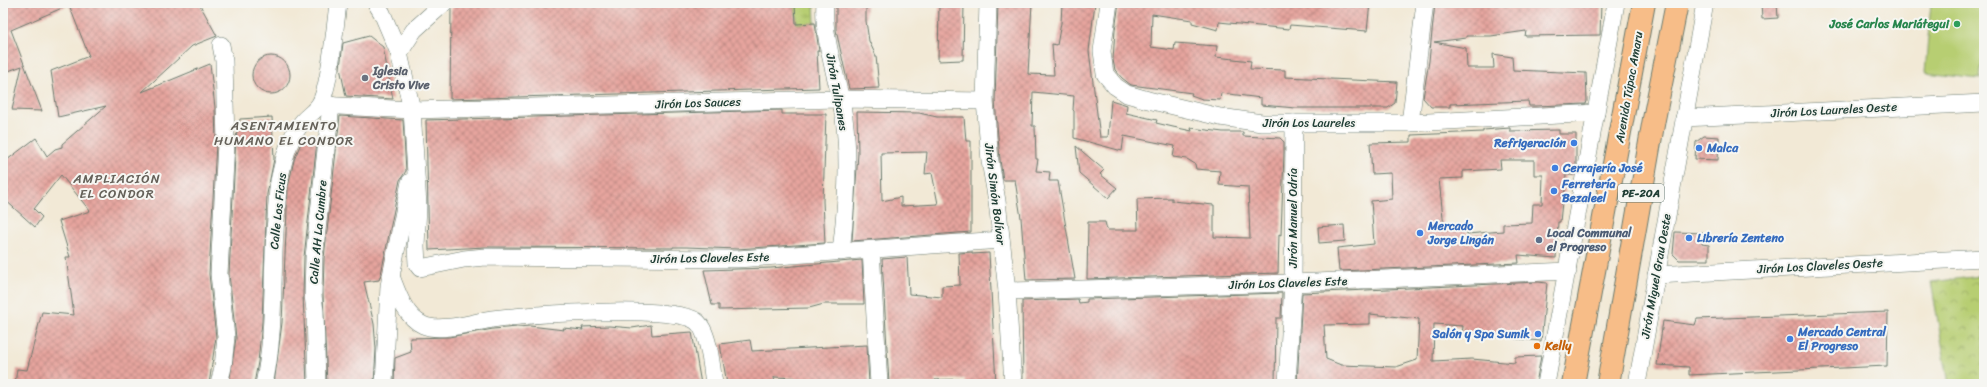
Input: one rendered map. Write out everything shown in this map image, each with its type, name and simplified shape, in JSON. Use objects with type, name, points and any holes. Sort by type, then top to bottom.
[{"type":"highway","name":"Avenida Túpac Amaru","points":[[1573,384],[1644,3]]},
{"type":"highway","name":"PE-20A","points":[[1608,384],[1654,120],[1678,3]]},
{"type":"street","points":[[376,3],[382,13],[399,53],[412,110],[414,164],[391,276],[385,331],[384,384]]},
{"type":"street","points":[[399,53],[414,30],[444,3]]},
{"type":"street","name":"Jirón Tulipanes","points":[[825,3],[832,63],[844,117],[847,185],[841,252]]},
{"type":"street","name":"Jirón Simón Bolívar","points":[[988,3],[985,101],[990,161],[997,201],[1007,291],[1013,384]]},
{"type":"street","name":"Jirón Los Laureles","points":[[1109,3],[1102,51],[1105,74],[1115,86],[1127,94],[1220,116],[1262,123],[1410,123],[1596,114]]},
{"type":"street","points":[[1410,123],[1425,3]]},
{"type":"street","points":[[1546,384],[1568,271],[1616,3]]},
{"type":"street","name":"Jirón Miguel Grau Oeste","points":[[1637,384],[1705,3]]},
{"type":"street","name":"Calle Los Ficus","points":[[264,384],[273,299],[272,262],[279,183],[286,153],[293,135],[304,121],[325,105],[327,80],[338,4]]},
{"type":"street","points":[[219,384],[224,367],[226,337],[219,274],[226,143],[224,61],[221,45]]},
{"type":"street","name":"Jirón Los Sauces","points":[[325,105],[412,110],[840,99],[985,101]]},
{"type":"street","name":"Jirón Los Laureles Oeste","points":[[1684,118],[1984,103]]},
{"type":"street","name":"Calle AH La Cumbre","points":[[317,384],[315,311],[313,295],[314,257],[325,105]]},
{"type":"street","name":"Jirón Manuel Odría","points":[[1287,384],[1293,283],[1294,123]]},
{"type":"street","name":"Jirón Los Claveles Este","points":[[414,164],[418,206],[416,246],[417,264],[420,268],[464,259],[485,257],[737,259],[1001,240]]},
{"type":"street","points":[[871,250],[879,384]]},
{"type":"street","name":"Jirón Los Claveles Oeste","points":[[1656,275],[1984,258]]},
{"type":"street","name":"Jirón Los Claveles Este","points":[[1007,291],[1293,283],[1568,271]]},
{"type":"street","points":[[391,276],[406,309],[412,318],[424,326],[442,328],[494,319],[611,311],[650,312],[688,317],[696,321],[702,327],[711,359],[714,384]]},
{"type":"green space","points":[[795,3],[814,3],[815,23],[797,24]]},
{"type":"green space","name":"José Carlos Mariátegui","points":[[1931,3],[1984,3],[1984,44],[1980,79],[1925,73]]},
{"type":"green space","points":[[1981,276],[1984,295],[1984,384],[1949,384],[1931,282]]},
{"type":"building","points":[[3,3],[199,3],[217,36],[192,46],[142,92],[210,64],[215,108],[216,143],[209,274],[216,337],[209,384],[15,384],[17,369],[27,370],[42,312],[74,315],[66,257],[70,257],[59,221],[90,211],[61,175],[34,209],[42,217],[35,227],[3,198],[3,163],[36,138],[47,156],[55,149],[62,147],[62,144],[106,106],[58,117],[51,71],[89,56],[69,5],[11,30],[42,111],[12,110],[22,66],[3,73]]},
{"type":"building","points":[[457,3],[795,3],[796,24],[815,23],[819,51],[817,51],[819,88],[450,99],[451,10],[453,6],[457,6]]},
{"type":"building","points":[[836,3],[866,3],[866,21],[869,41],[876,56],[879,88],[849,89],[836,30]]},
{"type":"building","points":[[939,3],[964,3],[963,60],[938,61]]},
{"type":"building","points":[[998,3],[1032,3],[1028,74],[1054,75],[1052,44],[1057,45],[1061,23],[1062,3],[1095,3],[1089,51],[1100,137],[1108,137],[1111,100],[1127,105],[1126,113],[1157,120],[1156,123],[1173,127],[1192,131],[1191,128],[1223,132],[1243,132],[1243,136],[1280,138],[1284,142],[1284,153],[1278,273],[1087,279],[1088,222],[1105,222],[1107,230],[1138,230],[1137,199],[1172,198],[1172,201],[1214,205],[1214,237],[1250,238],[1248,187],[1219,185],[1220,171],[1196,169],[1195,164],[1187,159],[1173,157],[1175,146],[1124,136],[1122,151],[1074,138],[1074,96],[1033,92],[1032,126],[1035,126],[1036,159],[1038,159],[1036,171],[1050,172],[1049,181],[1058,181],[1075,279],[1026,280],[1021,218],[1015,180],[1003,180],[1000,160],[995,101]]},
{"type":"building","points":[[1119,3],[1370,3],[1367,31],[1290,25],[1289,29],[1219,22],[1218,30],[1192,23],[1192,20],[1152,14],[1151,47],[1174,50],[1175,43],[1217,46],[1216,57],[1251,61],[1250,69],[1285,70],[1285,77],[1397,82],[1395,103],[1388,108],[1296,108],[1261,105],[1261,98],[1221,93],[1220,100],[1202,99],[1191,95],[1192,93],[1131,85],[1115,70],[1113,60]]},
{"type":"building","points":[[1435,3],[1601,3],[1600,35],[1525,36],[1526,31],[1491,36],[1466,36],[1466,38],[1434,42],[1466,48],[1467,68],[1494,68],[1493,54],[1512,57],[1513,70],[1586,73],[1586,104],[1529,106],[1528,101],[1450,104],[1450,107],[1431,107],[1423,98],[1429,61]]},
{"type":"building","points":[[1761,3],[1777,3],[1778,18],[1762,19]]},
{"type":"building","name":"Iglesia Cristo Vive","points":[[369,36],[383,47],[393,99],[346,96],[340,68],[343,43]]},
{"type":"building","points":[[267,56],[275,56],[285,61],[289,68],[289,82],[285,89],[275,94],[267,94],[257,89],[255,86],[252,79],[252,71],[257,61],[260,59]]},
{"type":"building","points":[[782,110],[782,114],[826,114],[823,201],[825,243],[737,249],[686,247],[485,247],[429,250],[426,120]]},
{"type":"building","points":[[857,112],[919,113],[937,117],[964,117],[966,141],[971,141],[971,232],[852,241],[858,153]],"holes":[[[927,152],[925,174],[932,173],[938,204],[901,206],[901,197],[882,201],[881,153]]]},
{"type":"building","points":[[340,116],[403,120],[406,171],[400,180],[379,280],[364,282],[374,324],[376,349],[374,384],[327,384],[323,295],[324,258]]},
{"type":"building","points":[[272,117],[274,159],[267,194],[262,322],[258,362],[254,384],[229,384],[236,338],[229,274],[236,137],[240,119]]},
{"type":"building","points":[[1510,128],[1510,131],[1559,130],[1559,134],[1576,134],[1576,164],[1574,175],[1566,175],[1564,202],[1562,202],[1560,222],[1558,222],[1556,258],[1518,255],[1519,263],[1339,271],[1337,248],[1374,244],[1371,201],[1392,199],[1391,173],[1372,174],[1370,143],[1411,142],[1411,135],[1483,132],[1483,130]],"holes":[[[1500,160],[1534,160],[1534,175],[1543,175],[1542,204],[1533,204],[1532,223],[1503,224],[1503,231],[1467,234],[1466,225],[1444,227],[1439,179],[1463,178],[1463,171],[1501,169]]]},
{"type":"building","points":[[1704,136],[1719,137],[1718,160],[1695,159],[1696,142]]},
{"type":"building","points":[[303,138],[317,142],[304,257],[303,295],[307,384],[274,384],[282,323],[288,187],[294,160]]},
{"type":"building","points":[[1076,146],[1104,170],[1100,174],[1117,188],[1108,198],[1079,173]]},
{"type":"building","points":[[1344,225],[1345,241],[1319,243],[1318,227]]},
{"type":"building","points":[[1675,232],[1703,233],[1702,244],[1709,245],[1709,260],[1679,260],[1673,254]]},
{"type":"building","points":[[972,252],[972,254],[989,253],[996,384],[965,384],[965,379],[935,380],[936,384],[889,384],[882,259],[907,257],[909,294],[942,297],[942,286],[960,285],[959,253]]},
{"type":"building","points":[[862,260],[864,304],[824,304],[809,308],[719,310],[719,305],[712,305],[704,270],[771,268]]},
{"type":"building","points":[[1538,282],[1547,283],[1541,341],[1462,334],[1463,326],[1434,324],[1433,361],[1472,359],[1515,363],[1515,357],[1541,356],[1536,384],[1297,384],[1302,293]],"holes":[[[1370,314],[1419,319],[1417,360],[1396,367],[1341,365],[1326,359],[1324,325],[1370,324]]]},
{"type":"building","points":[[1282,293],[1281,318],[1276,318],[1275,384],[1023,384],[1022,301],[1078,299],[1079,303],[1087,302],[1087,299]]},
{"type":"building","name":"Mercado Central El Progreso","points":[[1888,312],[1887,366],[1689,375],[1689,367],[1657,365],[1663,321],[1695,325],[1697,319]]},
{"type":"building","points":[[651,325],[652,335],[692,332],[701,384],[394,384],[395,358],[411,352],[410,338],[449,337],[493,329],[530,326],[564,330],[563,328],[583,330],[582,327],[609,326],[632,328]]},
{"type":"building","points":[[750,340],[752,351],[867,345],[869,384],[799,384],[795,378],[774,377],[775,384],[727,384],[720,344]]},
{"type":"place","name":"José Carlos Mariátegui","points":[[1957,24]]},
{"type":"place","name":"Iglesia Cristo Vive","points":[[365,78]]},
{"type":"place","name":"Refrigeración","points":[[1574,143]]},
{"type":"place","name":"Malca","points":[[1699,148]]},
{"type":"place","name":"Cerrajería José","points":[[1555,168]]},
{"type":"place","name":"Ferretería Bezaleel","points":[[1554,191]]},
{"type":"place","name":"Mercado Jorge Lingán","points":[[1420,233]]},
{"type":"place","name":"Librería Zenteno","points":[[1689,238]]},
{"type":"place","name":"Local Communal el Progreso","points":[[1539,240]]},
{"type":"place","name":"Salón y Spa Sumik","points":[[1538,334]]},
{"type":"place","name":"Mercado Central El Progreso","points":[[1790,339]]},
{"type":"place","name":"Kelly","points":[[1537,346]]},
{"type":"district","name":"ASENTAMIENTO HUMANO EL CONDOR","points":[[284,132]]},
{"type":"district","name":"AMPLIACIÓN EL CONDOR","points":[[117,186]]}]
